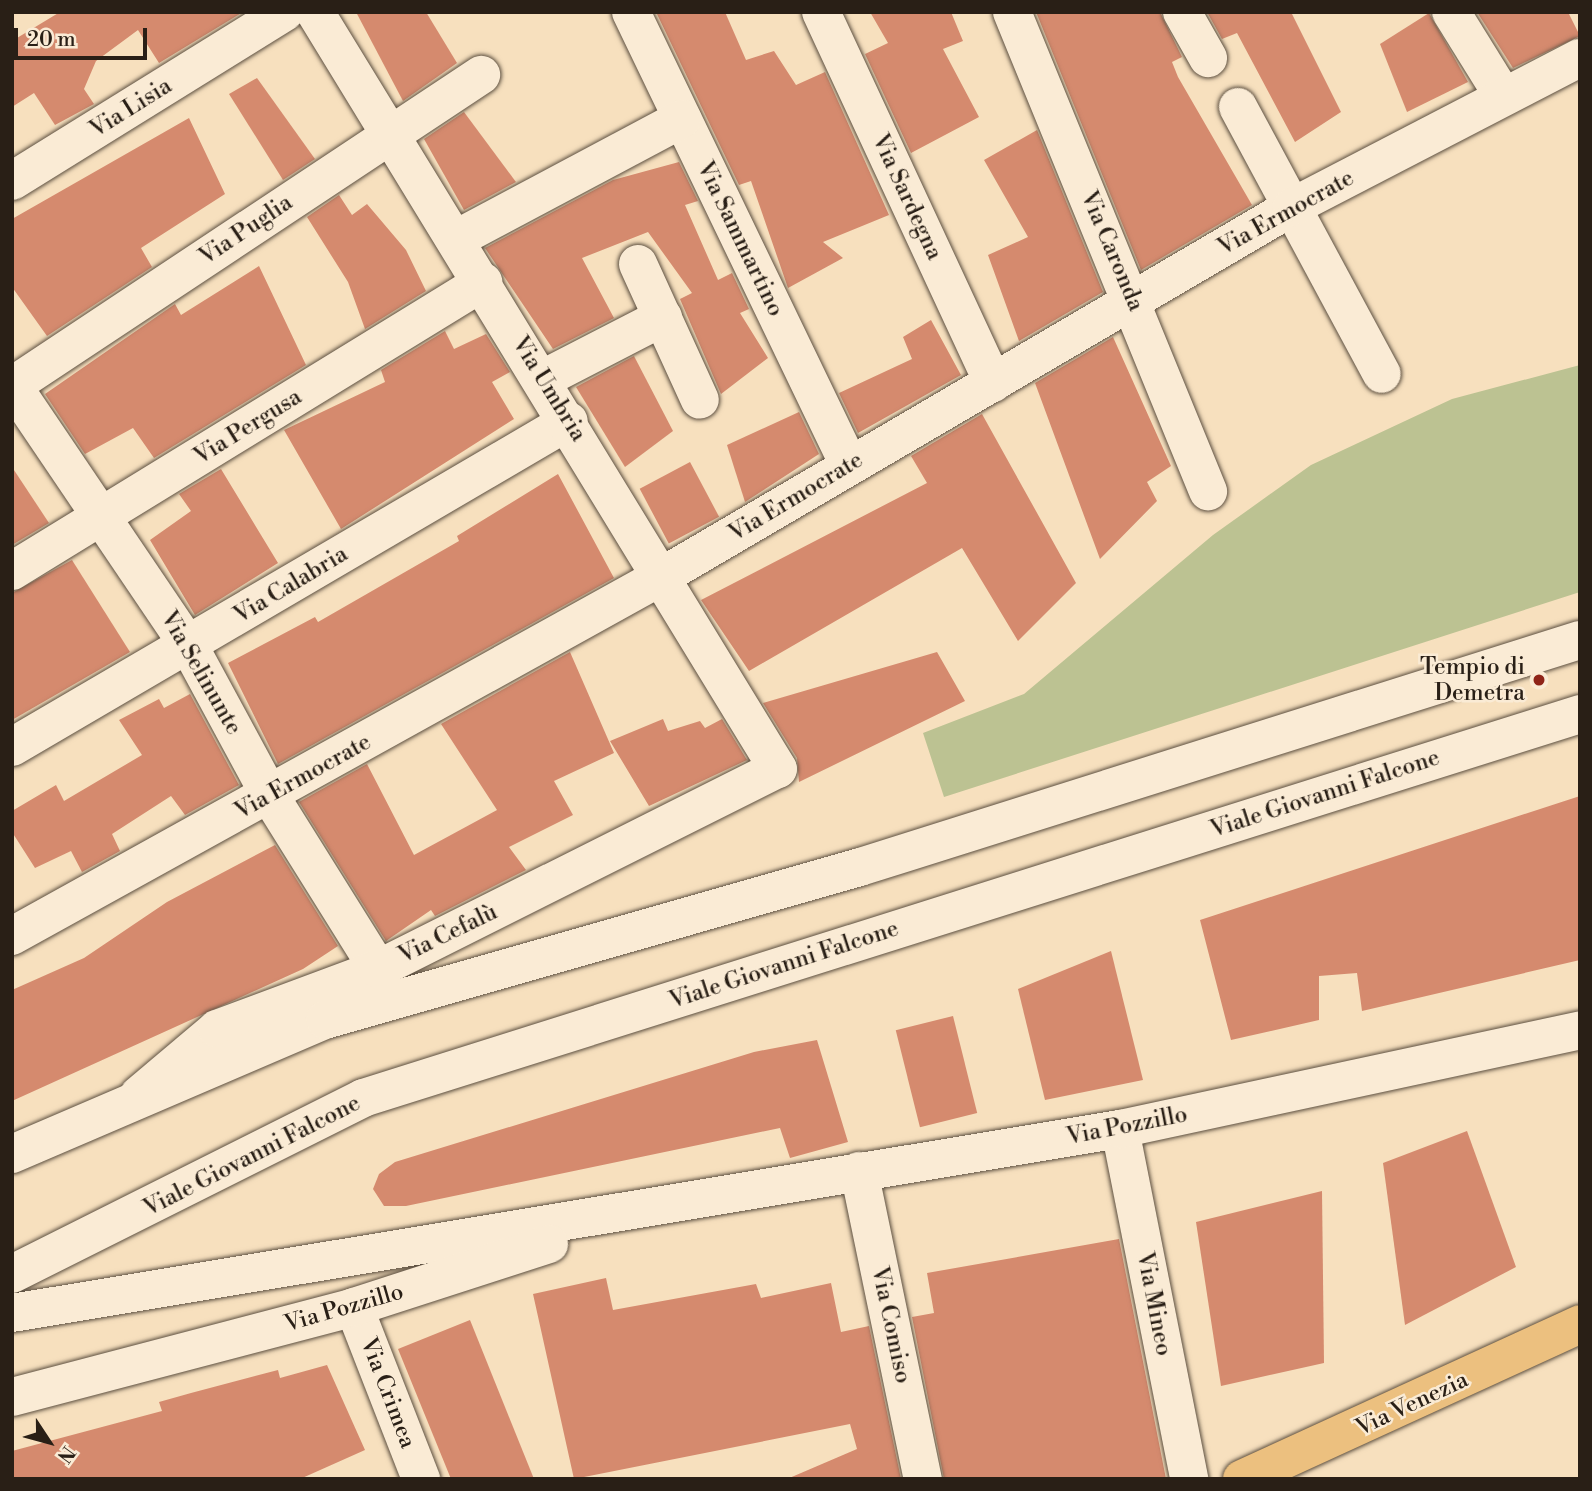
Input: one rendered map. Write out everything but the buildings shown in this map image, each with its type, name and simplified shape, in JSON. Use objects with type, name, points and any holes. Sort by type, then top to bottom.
[{"type":"main road","name":"Via Venezia","points":[[1242,1479],[1580,1324]]},
{"type":"street","name":"Via Lisia","points":[[12,181],[285,12]]},
{"type":"street","name":"Via Umbria","points":[[315,12],[664,575],[778,769]]},
{"type":"street","name":"Via Sammartino","points":[[631,12],[849,465]]},
{"type":"street","name":"Via Sardegna","points":[[821,12],[993,383]]},
{"type":"street","name":"Via Caronda","points":[[1012,12],[1133,301],[1208,491]]},
{"type":"street","points":[[1182,12],[1208,58]]},
{"type":"street","points":[[1451,12],[1503,96]]},
{"type":"street","name":"Via Ermocrate","points":[[12,936],[270,796],[664,575],[1292,207],[1580,58]]},
{"type":"street","name":"Via Puglia","points":[[12,386],[481,75]]},
{"type":"street","points":[[1238,107],[1382,374]]},
{"type":"street","points":[[456,239],[682,119]]},
{"type":"street","points":[[638,264],[700,400]]},
{"type":"street","name":"Via Pergusa","points":[[12,571],[483,282]]},
{"type":"street","points":[[543,379],[663,317]]},
{"type":"street","name":"Via Selinunte","points":[[12,386],[189,646],[270,796],[378,969]]},
{"type":"street","name":"Via Calabria","points":[[12,747],[189,646],[569,421]]},
{"type":"street","points":[[12,1154],[325,1020],[860,867],[1580,640]]},
{"type":"street","name":"Viale Giovanni Falcone","points":[[12,1275],[363,1098],[1580,714]]},
{"type":"street","name":"Via Cefalù","points":[[126,1105],[217,1029],[378,969],[778,769]]},
{"type":"street","name":"Via Pozzillo","points":[[12,1313],[1120,1129],[1580,1030]]},
{"type":"street","name":"Via Mineo","points":[[1120,1129],[1189,1479]]},
{"type":"street","name":"Via Comiso","points":[[859,1171],[923,1479]]},
{"type":"street","name":"Via Pozzillo","points":[[12,1397],[354,1307],[671,1204]]},
{"type":"street","name":"Via Crimea","points":[[354,1307],[421,1479]]},
{"type":"green space","points":[[1580,365],[1580,592],[944,797],[923,733],[1024,694],[1213,535],[1311,465],[1452,399]]},
{"type":"place","name":"Tempio di Demetra","points":[[1539,680]]}]
